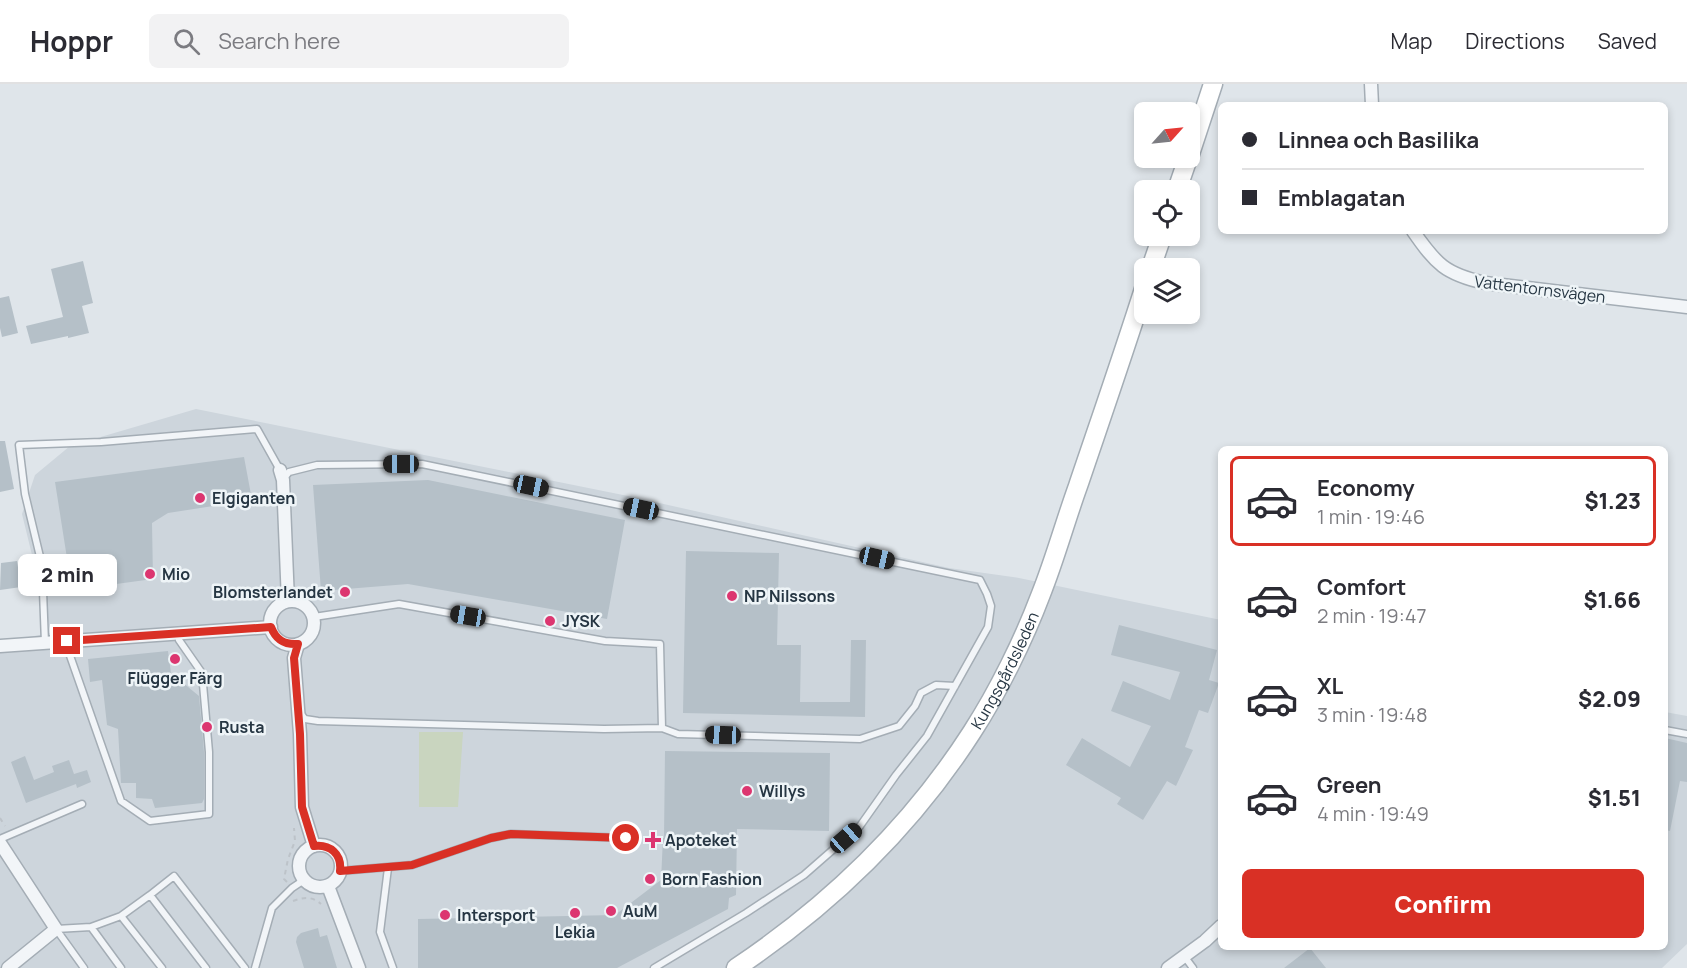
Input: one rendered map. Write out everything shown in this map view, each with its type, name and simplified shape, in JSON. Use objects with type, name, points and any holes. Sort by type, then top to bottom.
[{"type":"main road","points":[[1200,123],[1213,84]]},
{"type":"main road","name":"Kungsgårdsleden","points":[[736,968],[812,913],[854,876],[898,830],[938,782],[973,730],[1019,646],[1041,594],[1134,318]]},
{"type":"street","points":[[1371,84],[1372,102]]},
{"type":"street","name":"Vattentornsvägen","points":[[1415,234],[1425,250],[1439,264],[1461,278],[1485,283],[1687,307]]},
{"type":"street","points":[[281,475],[288,601]]},
{"type":"street","points":[[288,601],[301,602],[314,617],[313,631],[298,644],[284,643],[274,634],[271,627],[276,607],[288,601]]},
{"type":"street","points":[[0,646],[271,627]]},
{"type":"street","points":[[298,644],[294,658],[300,734],[302,807],[314,846]]},
{"type":"street","points":[[0,841],[56,929],[8,968]]},
{"type":"street","points":[[314,846],[325,846],[334,851],[340,860],[340,871],[335,881],[328,886],[314,887],[304,880],[300,873],[299,862],[304,852],[314,846]]},
{"type":"street","points":[[328,886],[359,968]]},
{"type":"street","points":[[1168,968],[1218,929]]},
{"type":"lane","points":[[45,643],[42,565],[25,494],[19,444],[101,442],[257,429],[281,475],[317,465],[422,464],[980,580],[990,606],[988,627],[927,736],[860,826],[804,875],[654,968]]},
{"type":"lane","points":[[314,617],[399,604],[605,641],[660,644],[662,728]]},
{"type":"lane","points":[[68,650],[121,801],[150,821],[208,814],[209,752],[202,673],[179,640]]},
{"type":"lane","points":[[297,709],[305,719],[318,721],[604,729],[662,728],[678,734],[860,739],[899,726],[915,706],[921,693],[936,685],[955,686]]},
{"type":"lane","points":[[300,734],[307,723],[318,721]]},
{"type":"lane","points":[[1668,731],[1687,734]]},
{"type":"lane","points":[[0,841],[82,804]]},
{"type":"lane","points":[[340,871],[412,865],[491,838],[511,834],[626,838]]},
{"type":"lane","points":[[388,868],[380,932],[393,968]]},
{"type":"lane","points":[[56,929],[91,927],[121,916],[174,876],[245,968]]},
{"type":"lane","points":[[255,968],[272,908],[292,888],[304,880]]},
{"type":"lane","points":[[150,895],[206,968]]},
{"type":"lane","points":[[121,916],[162,968]]},
{"type":"lane","points":[[91,927],[121,968]]},
{"type":"lane","points":[[56,929],[84,968]]},
{"type":"lane","points":[[1184,956],[1193,968]]},
{"type":"path","points":[[272,908],[284,908],[292,901],[306,897],[319,902],[325,911]]},
{"type":"shaded area","points":[[196,409],[628,496],[949,568],[1019,578],[1218,619],[1218,950],[1668,950],[1668,713],[1687,716],[1687,944],[1662,968],[0,968],[0,642],[51,633],[22,514],[35,475],[70,446]]},
{"type":"green space","points":[[419,732],[463,732],[458,807],[419,807]]},
{"type":"building","points":[[83,261],[93,303],[82,306],[89,333],[31,344],[26,326],[63,317],[51,269]]},
{"type":"building","points":[[9,296],[18,333],[2,337],[0,298]]},
{"type":"building","points":[[0,441],[5,441],[14,489],[0,492]]},
{"type":"building","points":[[244,457],[252,500],[168,513],[152,523],[153,579],[72,590],[55,482]]},
{"type":"building","points":[[428,480],[625,520],[607,619],[408,584],[321,591],[313,485]]},
{"type":"building","name":"NP Nilssons","points":[[686,551],[779,553],[777,645],[801,645],[800,702],[850,702],[851,640],[866,640],[865,717],[683,713]]},
{"type":"building","points":[[17,561],[21,587],[0,590],[1,563]]},
{"type":"building","points":[[1119,625],[1217,650],[1209,680],[1218,683],[1218,686],[1208,713],[1199,710],[1185,747],[1193,750],[1176,786],[1167,781],[1143,820],[1117,804],[1121,798],[1066,765],[1082,738],[1130,767],[1151,726],[1111,711],[1123,681],[1170,700],[1180,672],[1111,655]]},
{"type":"building","points":[[168,651],[171,673],[199,696],[204,752],[204,799],[202,803],[155,808],[152,799],[136,798],[136,783],[121,783],[118,729],[107,725],[102,680],[90,682],[88,659]]},
{"type":"building","points":[[1668,739],[1687,743],[1687,782],[1680,781],[1670,831],[1668,831]]},
{"type":"building","points":[[665,751],[830,753],[829,831],[737,829],[736,895],[729,898],[728,909],[617,968],[418,968],[418,919],[615,915],[661,880]]},
{"type":"building","points":[[25,756],[34,780],[54,772],[52,766],[69,760],[74,774],[87,770],[91,782],[77,788],[76,784],[26,803],[11,762]]},
{"type":"building","points":[[318,928],[320,937],[327,935],[337,968],[304,968],[296,942],[297,937],[301,933]]},
{"type":"building","points":[[1307,950],[1312,950],[1326,968],[1284,968]]},
{"type":"place","name":"Elgiganten","points":[[200,498]]},
{"type":"place","name":"Mio","points":[[150,574]]},
{"type":"place","name":"Blomsterlandet","points":[[345,592]]},
{"type":"place","name":"NP Nilssons","points":[[732,596]]},
{"type":"place","name":"JYSK","points":[[550,621]]},
{"type":"place","name":"Flügger Färg","points":[[175,659]]},
{"type":"place","name":"Rusta","points":[[207,727]]},
{"type":"place","name":"Willys","points":[[747,791]]},
{"type":"place","name":"Apoteket","points":[[653,840]]},
{"type":"place","name":"Born Fashion","points":[[650,879]]},
{"type":"place","name":"AuM","points":[[611,911]]},
{"type":"place","name":"Lekia","points":[[575,913]]},
{"type":"place","name":"Intersport","points":[[445,915]]},
{"type":"route","points":[[67,641],[271,627],[278,639],[284,643],[298,644],[294,658],[300,734],[302,807],[314,846],[325,846],[334,851],[340,860],[340,871],[412,865],[491,838],[511,834],[626,838]]}]
